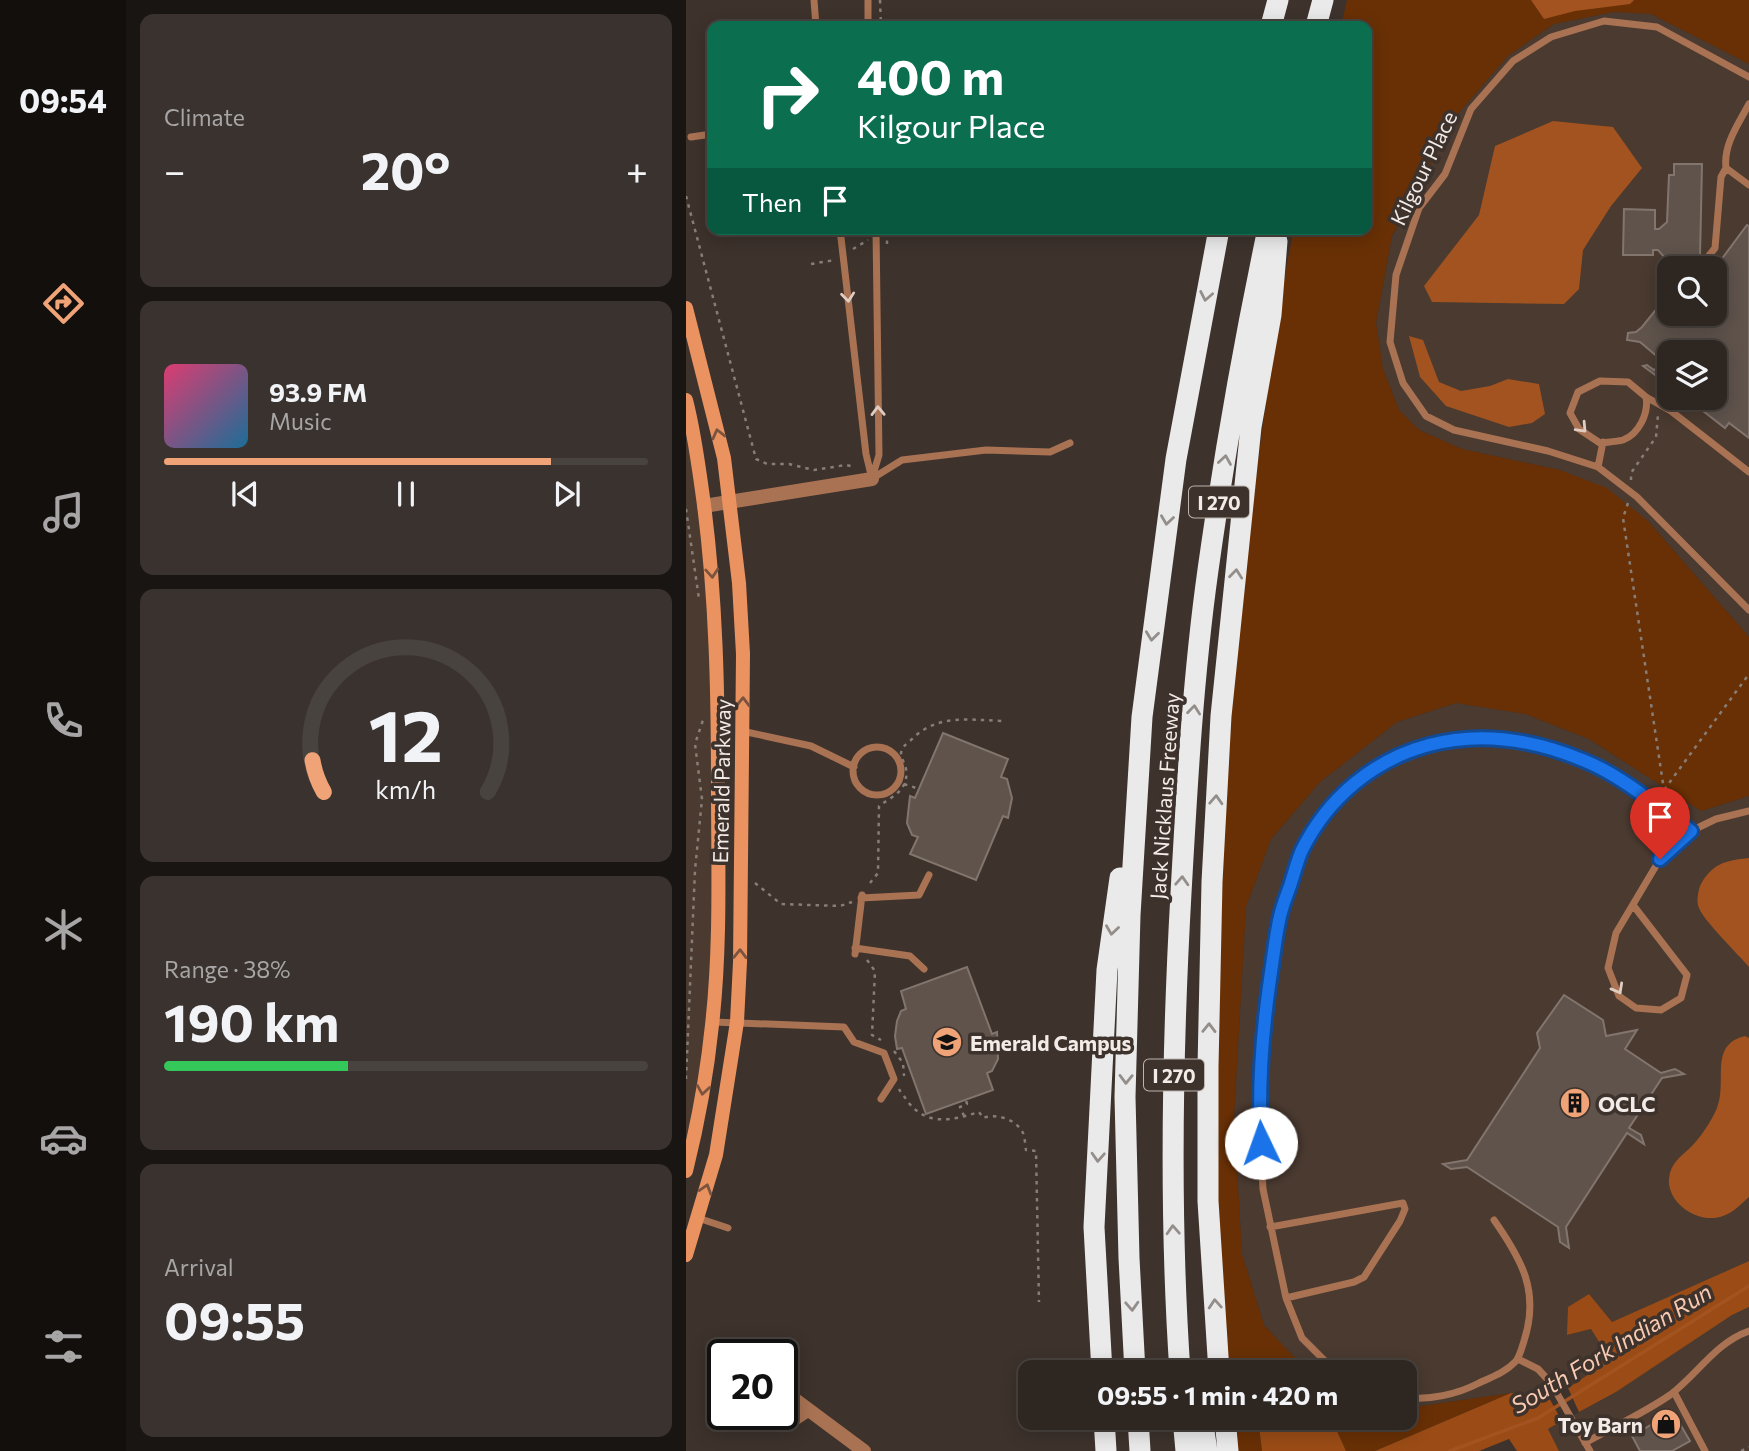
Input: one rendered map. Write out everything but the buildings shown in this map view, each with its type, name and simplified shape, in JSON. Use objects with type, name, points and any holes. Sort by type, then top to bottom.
[{"type":"highway","points":[[1272,21],[1278,0]]},
{"type":"highway","points":[[1317,21],[1323,0]]},
{"type":"highway","name":"Jack Nicklaus Freeway","points":[[1134,1360],[1125,1097],[1130,915],[1142,717],[1175,459],[1218,235]]},
{"type":"highway","name":"Jack Nicklaus Freeway","points":[[1182,1360],[1172,1205],[1175,1012],[1188,778],[1208,573],[1244,343],[1267,235]]},
{"type":"highway","points":[[1218,1360],[1208,1201],[1212,882],[1221,716],[1251,427],[1271,315],[1278,235]]},
{"type":"highway","points":[[1101,1360],[1094,1227],[1107,970],[1142,717]]},
{"type":"highway","points":[[1105,1430],[1106,1451]]},
{"type":"highway","points":[[1139,1430],[1140,1451]]},
{"type":"highway","points":[[1184,1430],[1186,1451]]},
{"type":"highway","points":[[1204,1430],[1207,1451]]},
{"type":"highway","points":[[1226,1430],[1228,1451]]},
{"type":"main road","name":"Emerald Parkway","points":[[686,308],[724,458],[739,583],[743,654],[737,1023],[716,1155],[686,1255]]},
{"type":"main road","name":"Emerald Parkway","points":[[686,400],[695,437],[710,553],[718,671],[717,896],[713,1022],[701,1103],[686,1171]]},
{"type":"street","points":[[704,506],[872,479]]},
{"type":"street","points":[[798,1402],[864,1451]]},
{"type":"street","points":[[798,1417],[808,1410]]},
{"type":"lane","points":[[814,0],[816,21]]},
{"type":"lane","points":[[868,0],[868,21]]},
{"type":"lane","name":"Kilgour Place","points":[[1749,77],[1657,27],[1604,21],[1551,37],[1513,61],[1471,109],[1444,174],[1419,208],[1396,275],[1390,342],[1403,383],[1426,416],[1454,430],[1548,451],[1598,467],[1632,493],[1749,610]]},
{"type":"lane","points":[[1709,256],[1715,248],[1725,159],[1733,134],[1749,104]]},
{"type":"lane","points":[[691,137],[707,135]]},
{"type":"lane","points":[[1726,168],[1749,185]]},
{"type":"lane","points":[[841,235],[866,454],[872,479]]},
{"type":"lane","points":[[872,479],[879,455],[876,235]]},
{"type":"lane","points":[[1646,397],[1647,405],[1638,430],[1623,440],[1600,443],[1579,429],[1570,413],[1578,392],[1600,381],[1628,382],[1657,403]]},
{"type":"lane","points":[[1669,410],[1749,472]]},
{"type":"lane","points":[[1598,467],[1603,442]]},
{"type":"lane","points":[[872,479],[902,460],[986,450],[1049,452],[1070,443]]},
{"type":"lane","points":[[742,731],[811,746],[854,767]]},
{"type":"lane","points":[[1326,1360],[1302,1338],[1286,1298],[1263,1189],[1258,1097],[1265,1012],[1279,919],[1302,851],[1325,812],[1342,793],[1362,777],[1410,750],[1446,741],[1500,738],[1541,745],[1587,761],[1691,831]]},
{"type":"lane","points":[[879,748],[895,755],[901,775],[895,788],[875,795],[864,792],[857,785],[854,767],[864,751],[879,748]]},
{"type":"lane","points":[[1633,905],[1687,975],[1681,998],[1661,1010],[1636,1008],[1619,996],[1608,968],[1616,933],[1660,859],[1691,831],[1716,819],[1749,811]]},
{"type":"lane","points":[[924,969],[910,956],[855,951],[862,895],[919,895],[929,875]]},
{"type":"lane","points":[[713,1022],[844,1027],[854,1042],[884,1053],[894,1079],[881,1099]]},
{"type":"lane","points":[[1270,1227],[1403,1203],[1405,1209],[1364,1277],[1354,1282],[1286,1298]]},
{"type":"lane","points":[[697,1218],[728,1227]]},
{"type":"lane","points":[[1417,1399],[1469,1388],[1504,1371],[1518,1359],[1528,1328],[1531,1297],[1518,1254],[1494,1220]]},
{"type":"lane","points":[[1585,1443],[1674,1392],[1704,1361],[1735,1336],[1749,1331]]},
{"type":"lane","points":[[1518,1359],[1538,1369],[1551,1383],[1590,1451]]},
{"type":"lane","points":[[1674,1392],[1705,1451]]},
{"type":"path","points":[[880,0],[881,21]]},
{"type":"path","points":[[686,196],[756,459],[767,464],[789,464],[814,470],[846,465],[872,479]]},
{"type":"path","points":[[1658,410],[1656,436],[1631,472],[1633,488],[1623,518],[1664,790],[1660,808]]},
{"type":"path","points":[[686,509],[699,604]]},
{"type":"path","points":[[1664,790],[1749,674]]},
{"type":"path","points":[[686,1079],[695,870],[702,799],[695,744],[705,715]]},
{"type":"path","points":[[870,883],[878,873],[879,806],[898,794],[906,776],[901,756],[903,748],[929,725],[939,721],[1004,721]]},
{"type":"path","points":[[904,784],[919,789]]},
{"type":"path","points":[[752,881],[781,904],[840,906],[862,895]]},
{"type":"path","points":[[867,960],[875,971],[872,1035],[885,1044]]},
{"type":"path","points":[[894,1051],[903,1063],[905,1073],[898,1091],[921,1115],[936,1120],[948,1120],[979,1112],[983,1118],[996,1117],[1012,1121],[1024,1134],[1026,1150],[1036,1151],[1039,1302]]},
{"type":"path","points":[[964,1116],[960,1107],[967,1104],[965,1100]]},
{"type":"path","points":[[1741,1451],[1749,1447]]},
{"type":"shaded area","points":[[1347,0],[1749,0],[1749,64],[1651,14],[1614,12],[1554,24],[1508,56],[1457,115],[1392,236],[1376,323],[1383,369],[1399,410],[1419,430],[1462,449],[1560,470],[1607,488],[1648,521],[1749,637],[1749,796],[1701,811],[1589,739],[1525,714],[1456,703],[1397,722],[1320,782],[1271,839],[1246,907],[1234,1118],[1242,1254],[1264,1325],[1297,1360],[1227,1360],[1220,1259],[1215,1033],[1223,806],[1243,581],[1269,379],[1293,235],[1372,235],[1372,21],[1342,21]]},
{"type":"shaded area","points":[[1531,0],[1634,0],[1630,4],[1575,11],[1544,19]]},
{"type":"shaded area","points":[[1614,12],[1651,14],[1749,64],[1749,637],[1648,521],[1560,470],[1462,449],[1419,430],[1399,410],[1383,369],[1376,323],[1392,237],[1457,115],[1508,56],[1554,24]]},
{"type":"shaded area","points":[[1553,121],[1613,127],[1642,168],[1611,206],[1583,250],[1579,289],[1564,304],[1432,302],[1424,286],[1479,215],[1495,146]]},
{"type":"shaded area","points":[[1409,336],[1423,340],[1439,382],[1461,391],[1490,386],[1508,379],[1539,384],[1545,414],[1532,423],[1509,427],[1446,406],[1420,377]]},
{"type":"shaded area","points":[[686,400],[710,553],[716,960],[686,1171]]},
{"type":"shaded area","points":[[1456,703],[1525,714],[1589,739],[1701,811],[1749,796],[1749,1261],[1612,1322],[1589,1294],[1569,1307],[1568,1335],[1591,1329],[1604,1350],[1598,1368],[1568,1388],[1548,1396],[1511,1393],[1417,1407],[1417,1360],[1297,1360],[1264,1325],[1242,1254],[1234,1118],[1246,907],[1271,839],[1320,782],[1397,722]]},
{"type":"shaded area","points":[[1749,858],[1749,967],[1707,921],[1697,900],[1700,886],[1714,868],[1733,860]]},
{"type":"shaded area","points":[[1745,1036],[1749,1038],[1749,1197],[1727,1215],[1705,1218],[1687,1210],[1673,1197],[1669,1179],[1671,1169],[1712,1119],[1720,1098],[1723,1056],[1727,1047]]},
{"type":"shaded area","points":[[1749,1261],[1749,1307],[1732,1315],[1616,1392],[1579,1412],[1568,1388],[1598,1368],[1604,1350],[1591,1329],[1567,1335],[1568,1307],[1589,1294],[1612,1322]]},
{"type":"shaded area","points":[[1749,1307],[1749,1451],[1559,1451],[1548,1429],[1616,1392],[1732,1315]]},
{"type":"shaded area","points":[[1511,1393],[1375,1451],[1346,1451],[1336,1430],[1417,1430],[1417,1407]]},
{"type":"shaded area","points":[[1511,1393],[1548,1396],[1562,1421],[1548,1429],[1559,1451],[1517,1451],[1509,1439],[1479,1451],[1375,1451]]},
{"type":"shaded area","points":[[1233,1430],[1259,1430],[1262,1451],[1236,1451]]},
{"type":"shaded area","points":[[1259,1430],[1336,1430],[1346,1451],[1262,1451]]},
{"type":"waterway","name":"South Fork Indian Run","points":[[1450,1451],[1538,1418],[1749,1286]]},
{"type":"place","name":"Emerald Campus","points":[[947,1042]]},
{"type":"place","name":"OCLC","points":[[1575,1103]]},
{"type":"place","name":"Toy Barn","points":[[1666,1424]]},
{"type":"route","points":[[1261,1143],[1258,1097],[1265,1012],[1279,919],[1302,851],[1325,812],[1342,793],[1362,777],[1410,750],[1446,741],[1500,738],[1541,745],[1587,761],[1637,792],[1691,831],[1660,859]]}]
